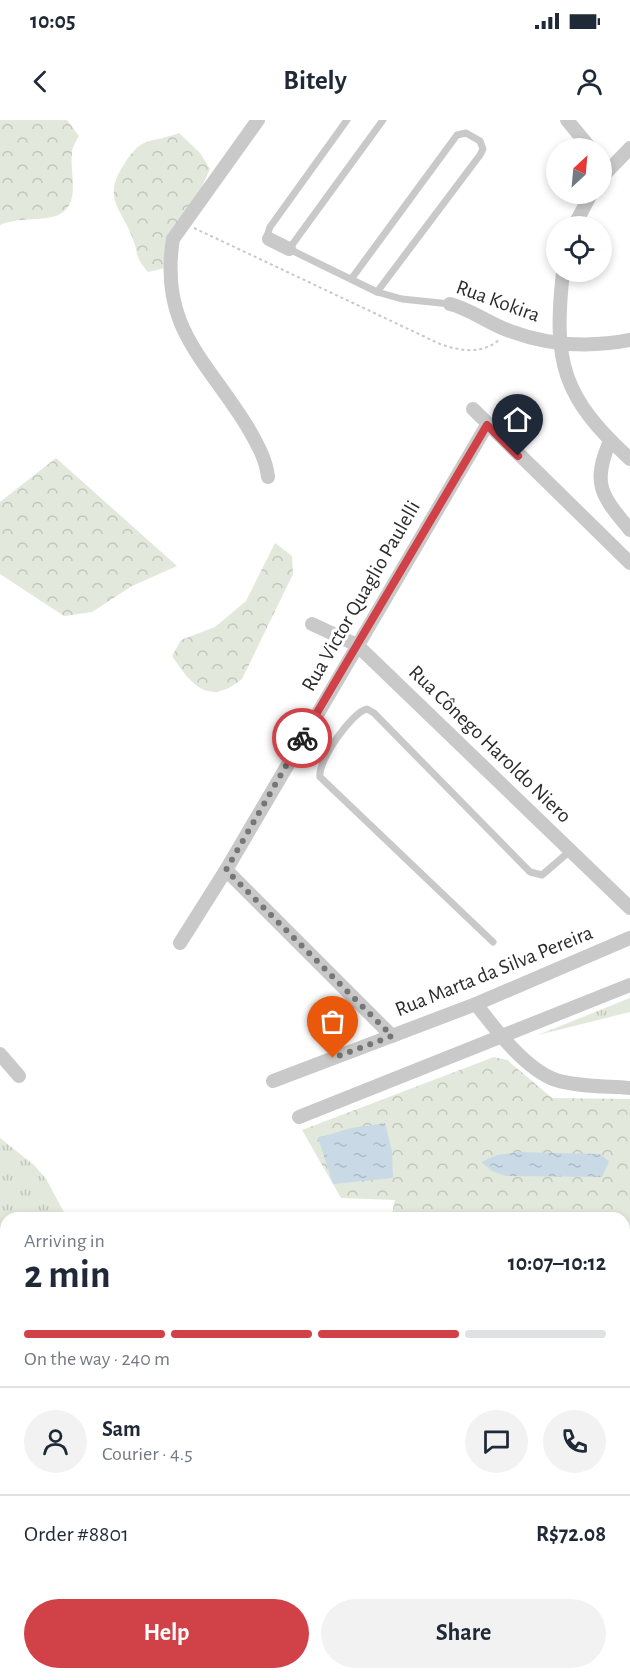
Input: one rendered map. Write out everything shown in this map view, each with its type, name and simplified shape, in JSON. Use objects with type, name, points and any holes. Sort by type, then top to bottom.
[{"type":"street","points":[[258,120],[173,239],[169,262],[170,292],[195,353],[251,434],[266,464],[268,477]]},
{"type":"street","points":[[567,120],[582,138]]},
{"type":"street","points":[[612,162],[630,148]]},
{"type":"street","name":"Rua Kokira","points":[[269,239],[289,249]]},
{"type":"street","points":[[562,282],[559,325],[564,374],[586,415],[630,459]]},
{"type":"street","name":"Rua Kokira","points":[[450,304],[510,331],[562,345],[589,346],[630,340]]},
{"type":"street","points":[[473,409],[630,563]]},
{"type":"street","name":"Rua Victor Quaglio Paulelli","points":[[180,943],[226,870],[487,425]]},
{"type":"street","points":[[610,441],[600,479],[603,499],[630,530]]},
{"type":"street","name":"Rua Cônego Haroldo Niero","points":[[312,624],[357,645],[630,908]]},
{"type":"street","points":[[226,870],[392,1036]]},
{"type":"street","name":"Rua Marta da Silva Pereira","points":[[273,1081],[476,1004],[630,938]]},
{"type":"street","points":[[298,1118],[500,1035],[630,985]]},
{"type":"street","points":[[476,1004],[500,1035],[543,1074],[556,1080],[630,1088]]},
{"type":"street","points":[[0,1054],[19,1076]]},
{"type":"lane","name":"Rua Kokira","points":[[269,239],[267,236],[270,227],[347,120]]},
{"type":"lane","points":[[289,249],[383,120]]},
{"type":"lane","points":[[352,278],[457,135],[466,133],[480,141],[483,149],[480,155],[377,292]]},
{"type":"lane","name":"Rua Kokira","points":[[289,249],[377,292],[402,299],[450,304]]},
{"type":"lane","points":[[493,942],[320,777],[322,762],[354,715],[367,709],[374,713],[530,872],[542,875],[570,851]]},
{"type":"path","points":[[184,222],[419,336],[450,347],[459,350],[480,350],[495,344],[510,331]]},
{"type":"green space","points":[[0,120],[67,120],[79,136],[72,151],[72,197],[64,211],[56,216],[0,225]]},
{"type":"green space","points":[[179,133],[200,153],[210,169],[165,268],[148,272],[139,259],[133,239],[116,202],[114,185],[127,160],[138,147],[144,143]]},
{"type":"green space","points":[[56,458],[177,566],[132,586],[92,612],[64,616],[0,574],[0,502]]},
{"type":"green space","points":[[275,543],[292,556],[293,574],[242,679],[220,691],[202,689],[194,684],[172,656],[181,640],[215,627],[246,601]]},
{"type":"green space","points":[[630,998],[630,1012],[538,1035]]},
{"type":"green space","points":[[494,1057],[507,1060],[552,1098],[630,1099],[630,1212],[392,1212],[395,1200],[341,1198],[302,1130]]},
{"type":"green space","points":[[0,1138],[34,1165],[46,1179],[64,1212],[0,1212]]},
{"type":"water","points":[[385,1123],[392,1151],[393,1178],[333,1184],[318,1138],[351,1128]]},
{"type":"water","points":[[519,1152],[600,1154],[609,1161],[602,1177],[506,1176],[492,1171],[481,1162],[497,1155]]},
{"type":"way so far","points":[[302,738],[226,870],[392,1036],[333,1058]]},
{"type":"route","points":[[302,738],[487,425],[518,456]]}]
